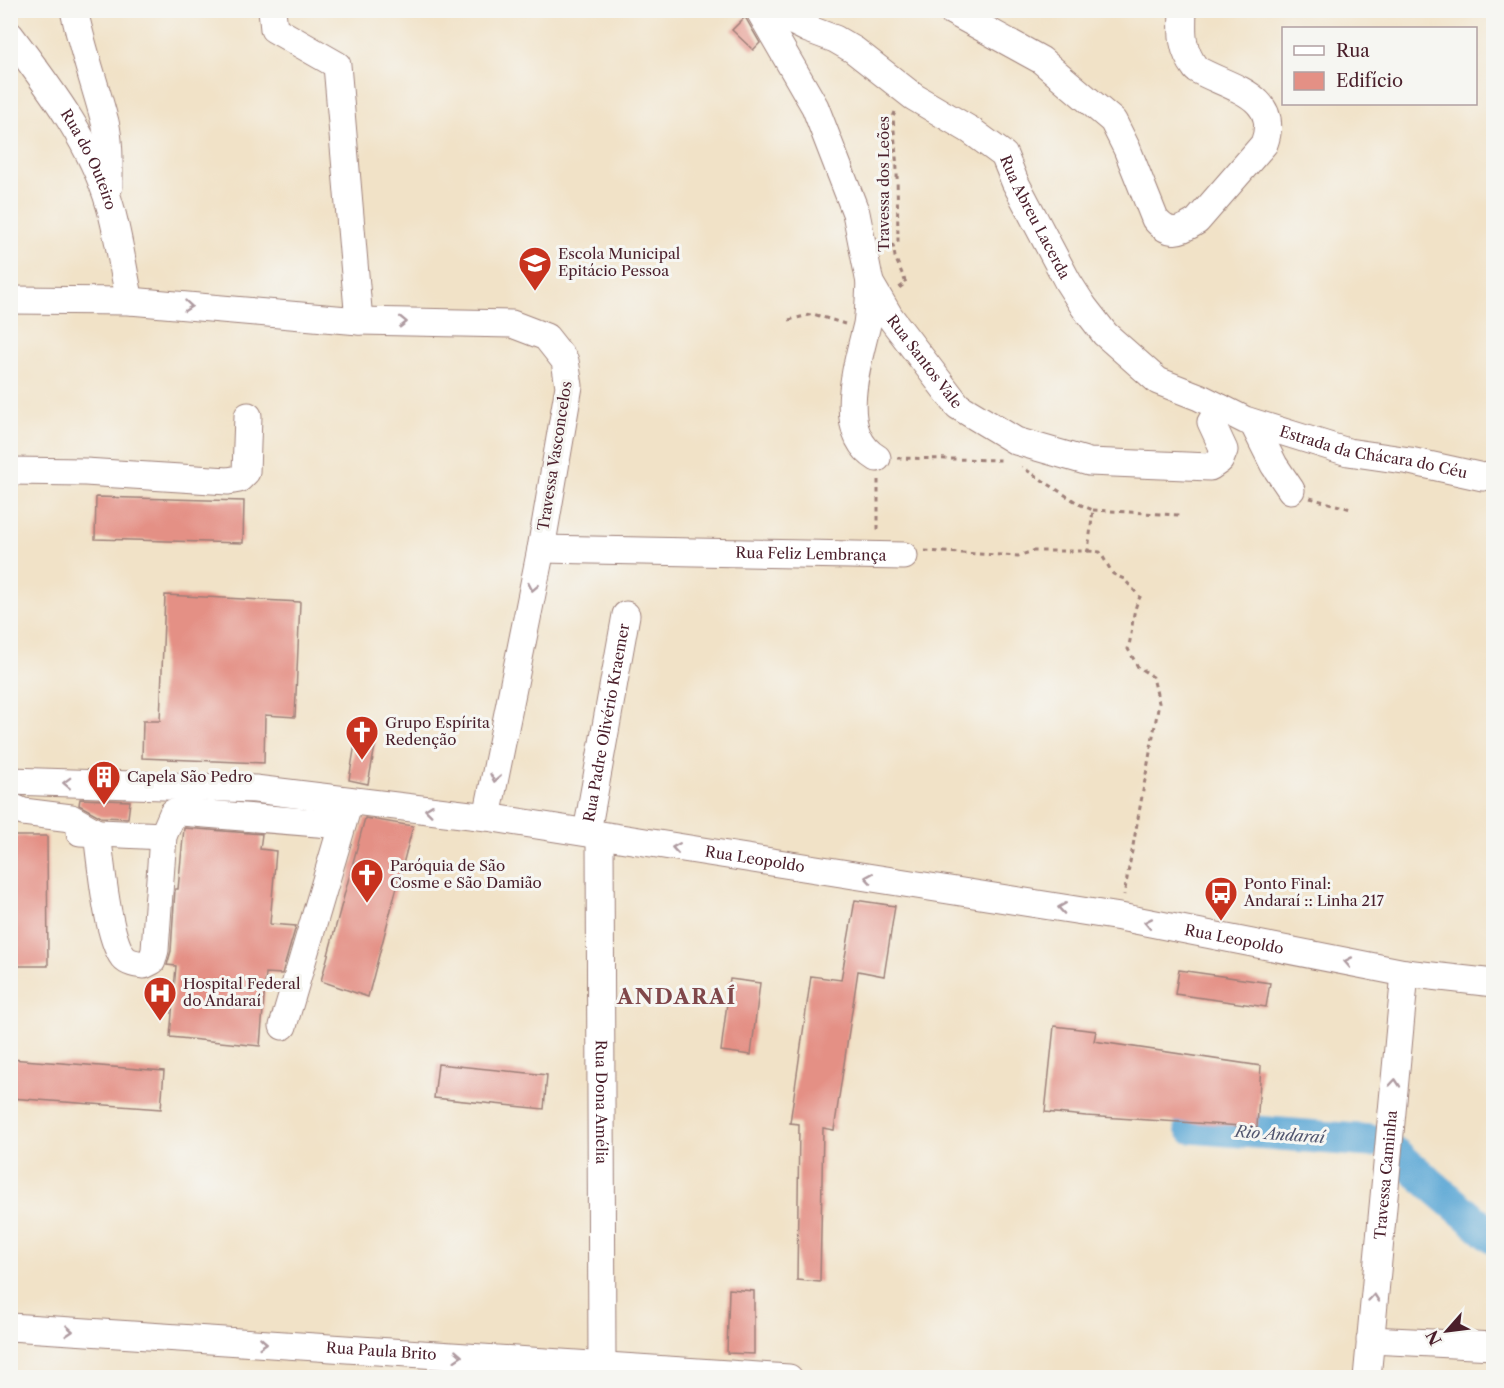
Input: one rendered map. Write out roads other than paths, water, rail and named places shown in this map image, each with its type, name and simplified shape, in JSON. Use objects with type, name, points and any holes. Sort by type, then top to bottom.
[{"type":"street","points":[[74,10],[82,50],[105,123],[110,206]]},
{"type":"street","points":[[272,10],[274,29],[337,65],[359,321]]},
{"type":"street","name":"Rua Santos Vale","points":[[759,10],[815,107],[856,213],[875,291],[920,357],[958,406],[1017,441],[1089,462],[1210,467],[1220,460],[1224,450],[1211,422],[1221,408]]},
{"type":"street","name":"Rua Abreu Lacerda","points":[[770,10],[854,50],[914,97],[970,130],[1004,155],[1015,182],[1068,282],[1105,334],[1158,381],[1253,423]]},
{"type":"street","points":[[950,10],[1041,60],[1113,121],[1127,148],[1155,219],[1163,228],[1172,231],[1186,228],[1197,221],[1263,144],[1269,130],[1266,112],[1260,104],[1250,96],[1196,69],[1190,62],[1183,47],[1183,10]]},
{"type":"street","name":"Rua do Outeiro","points":[[10,35],[44,80],[92,161],[110,206],[130,301]]},
{"type":"street","points":[[875,291],[855,369],[853,424],[858,440],[867,452],[877,458]]},
{"type":"street","name":"Travessa Vasconcelos","points":[[10,300],[130,301],[359,321],[512,324],[546,337],[565,361],[569,386],[541,549],[487,817]]},
{"type":"street","points":[[10,471],[85,472],[228,481],[239,479],[246,472],[248,416]]},
{"type":"street","points":[[1253,423],[1274,465],[1292,490]]},
{"type":"street","name":"Estrada da Chácara do Céu","points":[[1253,423],[1348,452],[1410,461],[1484,477],[1494,475]]},
{"type":"street","name":"Rua Feliz Lembrança","points":[[541,549],[891,556]]},
{"type":"street","name":"Rua Padre Olivério Kraemer","points":[[594,834],[626,615]]},
{"type":"street","name":"Rua Leopoldo","points":[[10,781],[255,789],[487,817],[1120,917],[1405,973],[1494,982]]},
{"type":"street","points":[[283,1026],[350,800]]},
{"type":"street","points":[[10,806],[23,812],[71,818],[97,833]]},
{"type":"street","points":[[97,833],[111,927],[116,945],[128,962],[144,965],[152,960],[155,950],[163,836],[173,813],[342,825]]},
{"type":"street","points":[[10,823],[42,829],[163,836]]},
{"type":"street","name":"Rua Dona Amélia","points":[[594,834],[602,1365]]},
{"type":"street","name":"Travessa Caminha","points":[[1367,1377],[1405,973]]},
{"type":"street","name":"Rua Paula Brito","points":[[10,1327],[789,1377]]},
{"type":"street","points":[[1370,1340],[1494,1346]]},
{"type":"waterway","name":"Rio Andaraí","points":[[1191,1127],[1370,1141]]},
{"type":"waterway","name":"Rio Andaraí","points":[[1397,1155],[1494,1238]]},
{"type":"place","name":"Escola Municipal Epitácio Pessoa","points":[[535,292]]},
{"type":"place","name":"Grupo Espírita Redenção","points":[[362,761]]},
{"type":"place","name":"Capela São Pedro","points":[[104,806]]},
{"type":"place","name":"Paróquia de São Cosme e São Damião","points":[[367,904]]},
{"type":"place","name":"Ponto Final: Andaraí :: Linha 217","points":[[1221,922]]},
{"type":"place","name":"Hospital Federal do Andaraí","points":[[160,1022]]},
{"type":"district","name":"ANDARAÍ","points":[[677,997]]}]
